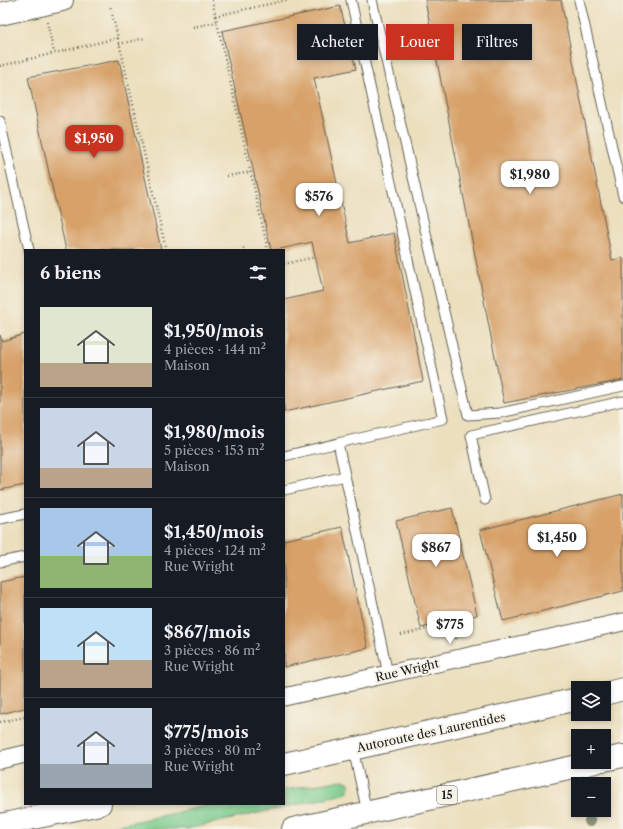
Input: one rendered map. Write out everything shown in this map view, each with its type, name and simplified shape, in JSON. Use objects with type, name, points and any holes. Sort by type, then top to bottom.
[{"type":"main road","points":[[0,14],[62,0]]},
{"type":"main road","points":[[611,692],[623,689]]},
{"type":"main road","name":"Autoroute des Laurentides","points":[[285,764],[571,701]]},
{"type":"main road","points":[[611,759],[623,756]]},
{"type":"main road","name":"15","points":[[293,829],[571,767]]},
{"type":"main road","points":[[0,825],[95,805]]},
{"type":"street","name":"Rue Wright","points":[[285,697],[623,622]]},
{"type":"street","points":[[0,760],[24,754]]},
{"type":"lane","points":[[285,456],[443,419],[351,0]]},
{"type":"lane","points":[[372,0],[468,415],[500,413],[623,386]]},
{"type":"lane","points":[[579,0],[623,196]]},
{"type":"lane","points":[[0,120],[29,249]]},
{"type":"lane","points":[[485,500],[471,435],[623,401]]},
{"type":"lane","points":[[338,443],[388,674]]},
{"type":"lane","points":[[285,490],[345,476]]},
{"type":"lane","points":[[0,520],[24,514]]},
{"type":"lane","points":[[0,562],[24,557]]},
{"type":"lane","points":[[353,749],[367,812]]},
{"type":"path","points":[[212,0],[268,249]]},
{"type":"path","points":[[215,16],[287,0]]},
{"type":"path","points":[[110,5],[166,249]]},
{"type":"path","points":[[45,20],[54,53]]},
{"type":"path","points":[[193,27],[217,22]]},
{"type":"path","points":[[0,66],[118,38]]},
{"type":"path","points":[[119,44],[145,38]]},
{"type":"path","points":[[227,176],[251,172]]},
{"type":"path","points":[[285,264],[315,257]]},
{"type":"path","points":[[401,635],[452,623],[457,644]]},
{"type":"path","points":[[0,722],[24,717]]},
{"type":"green space","points":[[343,780],[348,782],[350,786],[349,790],[344,794],[187,829],[101,829],[209,805],[285,805],[285,790]]},
{"type":"building","points":[[425,0],[561,0],[612,260],[623,258],[623,380],[504,403],[437,60],[454,60],[454,24],[430,24]]},
{"type":"building","points":[[340,6],[345,24],[297,24],[297,60],[354,60],[356,69],[314,78],[350,243],[394,233],[423,381],[285,412],[285,300],[323,291],[312,242],[280,249],[271,249],[222,31]]},
{"type":"building","points":[[119,60],[161,249],[66,249],[28,77]]},
{"type":"building","points":[[24,334],[24,485],[0,490],[0,335],[2,341]]},
{"type":"building","points":[[623,494],[623,591],[503,621],[480,530]]},
{"type":"building","points":[[452,508],[477,615],[421,628],[396,521]]},
{"type":"building","points":[[342,527],[368,648],[285,667],[285,540]]},
{"type":"building","points":[[24,577],[24,708],[0,714],[0,582]]}]
